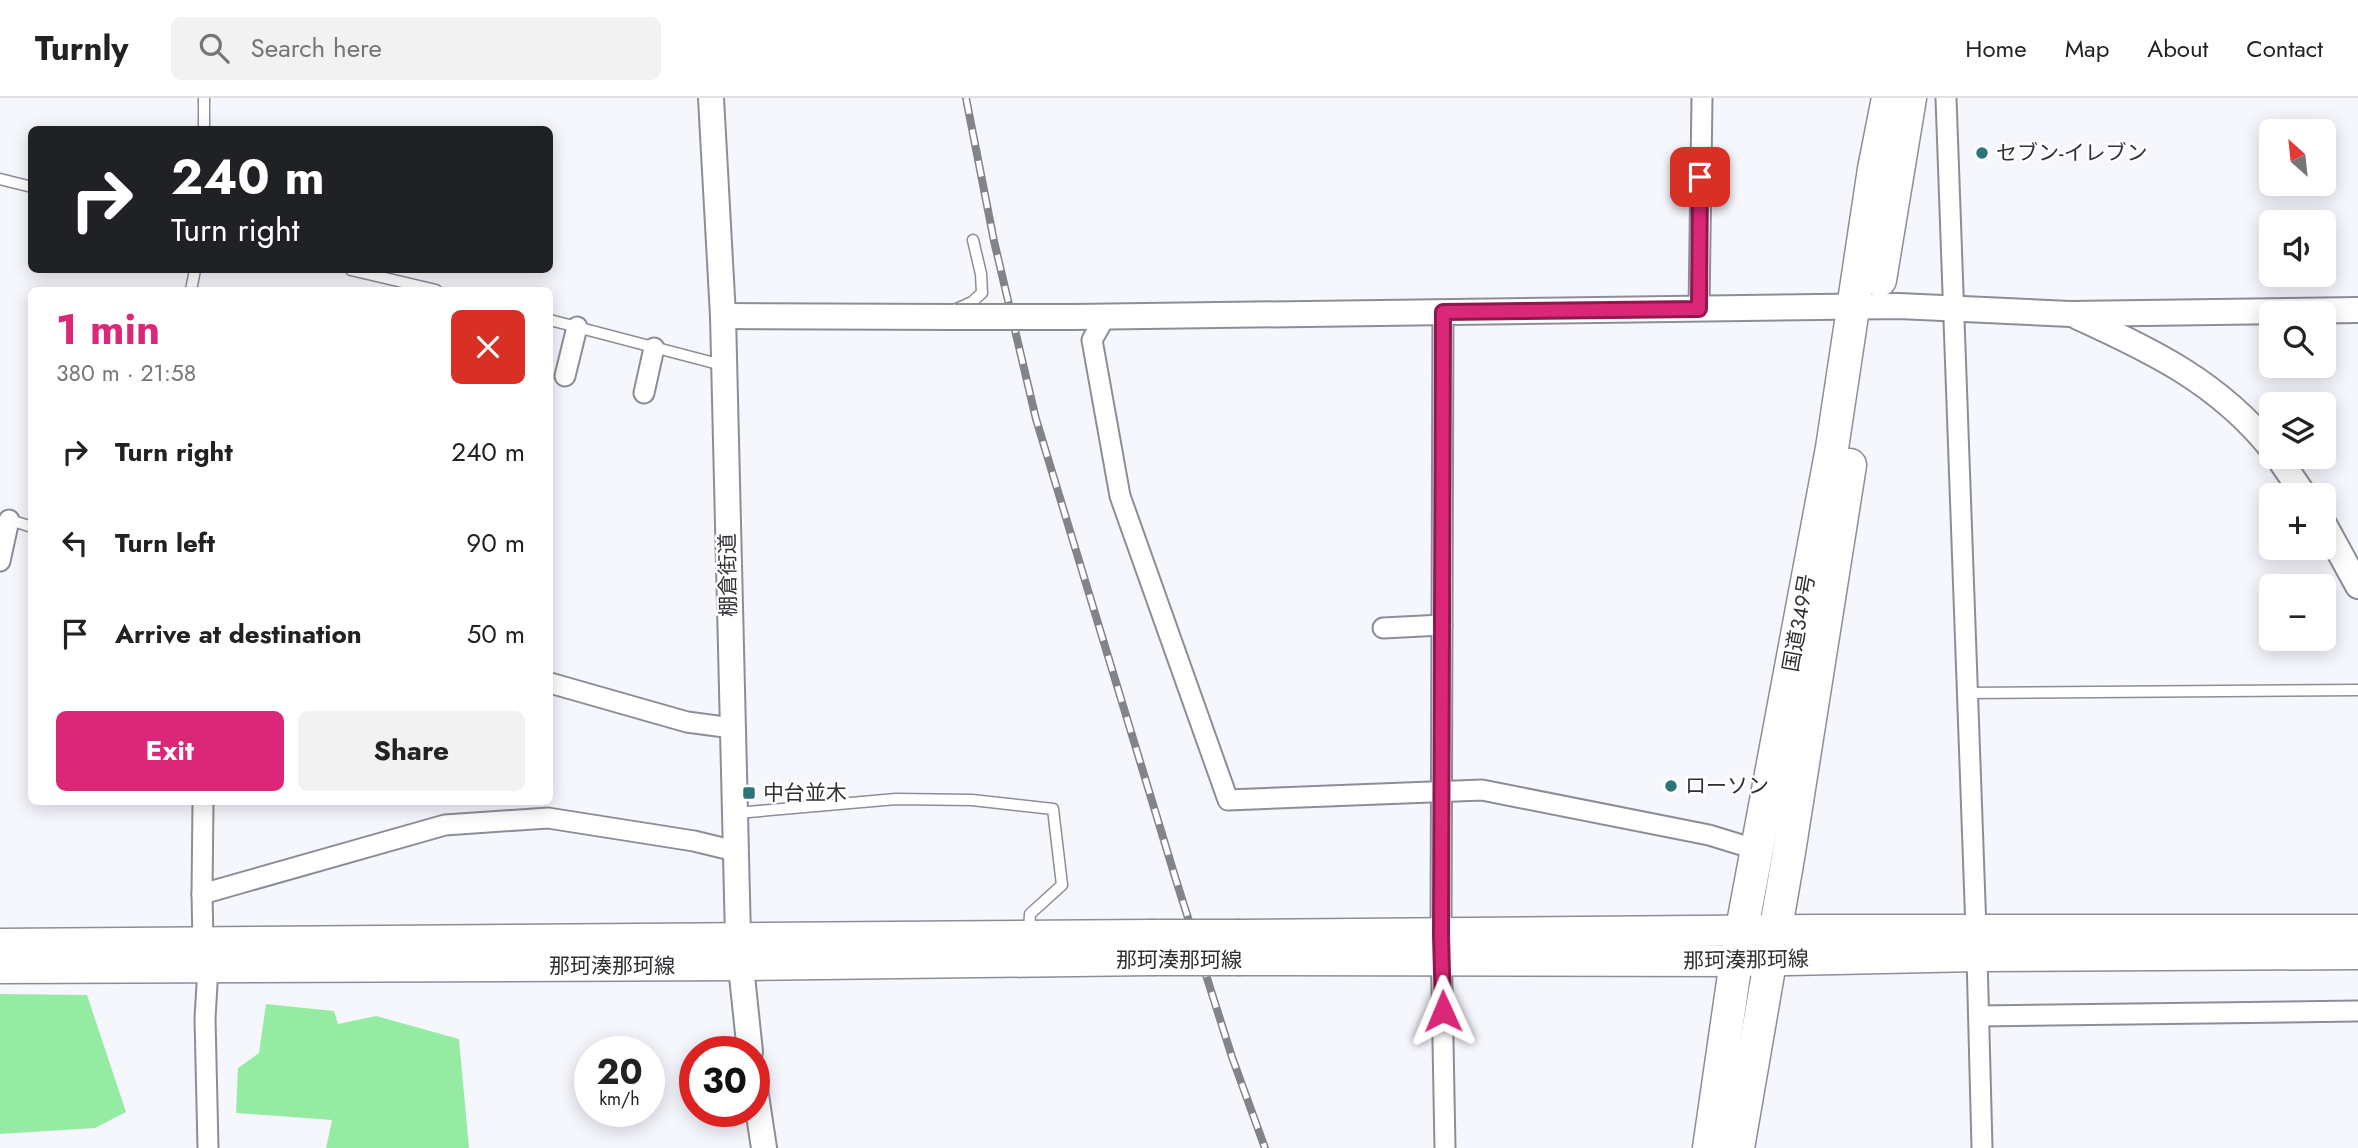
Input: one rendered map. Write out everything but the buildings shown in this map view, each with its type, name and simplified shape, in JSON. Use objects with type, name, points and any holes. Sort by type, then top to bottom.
[{"type":"highway","name":"国道349号","points":[[1738,1148],[1772,945],[1865,307],[1874,169],[1888,98]]},
{"type":"highway","name":"国道349号","points":[[1709,1148],[1739,946],[1832,448],[1910,98]]},
{"type":"main road","name":"那珂湊那珂線","points":[[0,968],[205,955],[1151,947],[1739,946],[1976,943],[2358,930]]},
{"type":"main road","name":"那珂湊那珂線","points":[[739,952],[1029,936],[1151,947]]},
{"type":"main road","name":"那珂湊那珂線","points":[[1976,943],[2358,954]]},
{"type":"main road","name":"那珂湊那珂線","points":[[0,944],[205,955]]},
{"type":"street","name":"棚倉街道","points":[[711,98],[723,316],[739,952],[748,1036]]},
{"type":"street","points":[[1699,309],[1702,98]]},
{"type":"street","points":[[1946,98],[1982,1148]]},
{"type":"street","points":[[723,316],[1105,317],[1865,307],[1955,307],[2070,314],[2358,310]]},
{"type":"street","points":[[1443,312],[1442,947],[1445,1148]]},
{"type":"street","points":[[2070,314],[2139,345],[2190,374],[2228,402],[2259,433]]},
{"type":"street","points":[[1105,317],[1092,340],[1120,496],[1228,800],[1482,790],[1709,835],[1758,850]]},
{"type":"street","points":[[565,376],[576,327]]},
{"type":"street","points":[[644,393],[654,348]]},
{"type":"street","points":[[0,561],[4,519]]},
{"type":"street","points":[[2336,546],[2358,586]]},
{"type":"street","points":[[1383,628],[1442,625]]},
{"type":"street","points":[[553,684],[687,722],[732,728]]},
{"type":"street","points":[[203,805],[202,894],[208,1148]]},
{"type":"street","points":[[202,894],[445,825],[548,818],[694,841],[736,851]]},
{"type":"street","points":[[1979,1016],[2358,1011]]},
{"type":"street","points":[[761,1127],[764,1148]]},
{"type":"lane","points":[[204,98],[204,126]]},
{"type":"lane","points":[[0,179],[28,186]]},
{"type":"lane","points":[[946,317],[982,293],[974,240]]},
{"type":"lane","points":[[364,273],[423,287]]},
{"type":"lane","points":[[553,321],[724,366]]},
{"type":"lane","points":[[4,519],[28,526]]},
{"type":"lane","points":[[1966,693],[2358,690]]},
{"type":"lane","points":[[734,813],[895,799],[972,800],[1053,809],[1062,885],[1030,914],[1029,936]]},
{"type":"green space","points":[[0,994],[87,995],[126,1112],[95,1128],[0,1134]]},
{"type":"green space","points":[[266,1004],[334,1011],[338,1024],[376,1016],[459,1039],[469,1148],[326,1148],[332,1120],[236,1113],[238,1068],[259,1053]]},
{"type":"railway","points":[[966,98],[994,241],[1036,419],[1176,880],[1232,1057],[1265,1148]]},
{"type":"place","name":"セブン-イレブン","points":[[1982,153]]},
{"type":"place","name":"ローソン","points":[[1671,786]]},
{"type":"place","name":"中台並木","points":[[749,793]]},
{"type":"route","points":[[1443,1011],[1443,312],[1699,309],[1700,177]]}]
